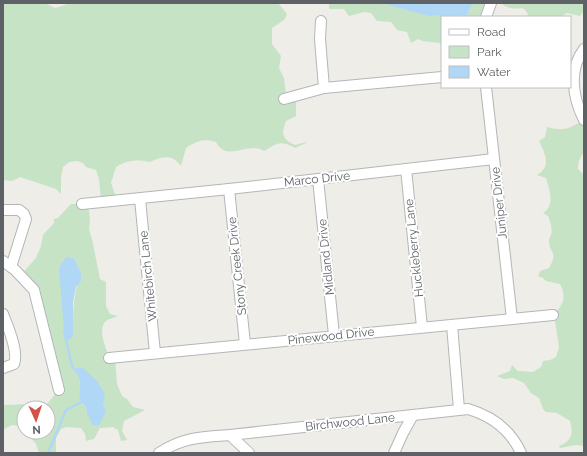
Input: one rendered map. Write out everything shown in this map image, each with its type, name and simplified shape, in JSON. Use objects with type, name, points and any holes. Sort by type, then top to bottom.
[{"type":"street","points":[[486,16],[491,3]]},
{"type":"street","points":[[321,21],[320,39],[324,88]]},
{"type":"street","points":[[584,49],[577,60],[574,85],[579,110],[584,120]]},
{"type":"street","points":[[284,99],[324,88],[441,77]]},
{"type":"street","name":"Juniper Drive","points":[[486,88],[512,319]]},
{"type":"street","name":"Marco Drive","points":[[82,204],[140,199],[494,159]]},
{"type":"street","name":"Huckleberry Lane","points":[[406,169],[422,327]]},
{"type":"street","name":"Midland Drive","points":[[318,179],[334,335]]},
{"type":"street","name":"Stony Creek Drive","points":[[229,189],[245,344]]},
{"type":"street","name":"Whitebirch Lane","points":[[140,199],[155,353]]},
{"type":"street","points":[[3,210],[19,210],[24,214],[26,219],[7,264],[28,282],[34,290],[59,390]]},
{"type":"street","points":[[3,314],[10,333],[16,357],[14,364],[3,368]]},
{"type":"street","name":"Pinewood Drive","points":[[109,358],[334,335],[553,315]]},
{"type":"street","points":[[452,325],[459,410]]},
{"type":"street","name":"Birchwood Lane","points":[[161,452],[174,444],[186,440],[468,409],[480,412],[493,420],[514,440],[521,453]]},
{"type":"street","points":[[394,453],[403,432],[413,415]]},
{"type":"street","points":[[230,435],[249,453]]},
{"type":"green space","points":[[3,3],[45,3],[55,8],[65,5],[66,3],[278,3],[287,14],[284,20],[272,28],[272,44],[281,56],[279,68],[284,78],[286,94],[296,95],[296,116],[286,121],[283,133],[287,141],[295,145],[306,143],[295,148],[282,143],[276,144],[264,151],[248,148],[228,151],[220,147],[216,142],[204,140],[186,148],[181,166],[174,159],[167,157],[159,158],[150,162],[137,160],[128,162],[116,167],[111,183],[117,200],[101,201],[99,179],[96,170],[86,167],[83,163],[78,161],[69,162],[63,167],[61,177],[61,194],[56,189],[20,177],[12,181],[3,180]]},
{"type":"green space","points":[[329,3],[382,3],[399,6],[428,16],[467,15],[473,3],[492,3],[486,16],[441,16],[441,44],[418,39],[411,43],[407,32],[397,30],[391,22],[377,21],[371,13],[364,12],[349,16],[344,9],[329,9]]},
{"type":"green space","points":[[500,3],[584,3],[584,11],[580,16],[567,13],[562,16],[528,16],[525,10],[521,8],[514,9]]},
{"type":"green space","points":[[584,121],[585,148],[579,161],[578,169],[584,175],[584,446],[576,445],[560,448],[559,446],[564,444],[571,436],[572,430],[570,421],[557,413],[546,412],[543,409],[539,398],[531,393],[524,383],[513,378],[504,379],[497,376],[510,371],[512,365],[518,371],[533,372],[541,367],[543,361],[556,357],[559,347],[554,315],[562,304],[564,297],[560,284],[546,281],[538,276],[540,271],[549,268],[553,258],[549,245],[549,239],[552,232],[551,225],[548,216],[543,213],[549,206],[550,193],[546,178],[537,175],[542,171],[546,164],[545,155],[539,141],[545,137],[547,127],[563,129]]},
{"type":"green space","points":[[71,204],[88,204],[90,219],[89,230],[100,279],[106,282],[106,306],[110,314],[118,316],[107,320],[103,324],[102,334],[104,344],[109,357],[115,358],[117,384],[122,396],[127,399],[133,407],[145,410],[124,421],[122,431],[127,440],[121,441],[118,430],[113,427],[100,428],[94,439],[86,441],[85,434],[81,428],[66,427],[61,429],[56,438],[56,400],[50,400],[57,392],[35,290],[21,275],[36,258],[41,246],[43,235],[54,223],[54,219],[58,218]],"holes":[[[67,257],[74,258],[81,273],[76,288],[73,333]],[[76,368],[103,403],[106,411],[87,413],[86,407],[79,399],[80,382]]]},
{"type":"green space","points":[[16,404],[16,425],[12,425],[4,429],[3,405]]},
{"type":"green space","points":[[33,440],[56,440],[56,453],[39,453],[36,444]]},
{"type":"water","points":[[382,3],[473,3],[467,15],[428,16]]},
{"type":"water","points":[[67,257],[74,258],[81,273],[81,281],[76,287],[73,302],[73,333],[71,339],[67,340],[64,330],[59,268]]},
{"type":"water","points":[[76,368],[83,368],[97,381],[105,394],[103,403],[106,411],[99,425],[93,425],[87,413],[86,407],[79,399],[80,382]]},
{"type":"waterway","points":[[64,331],[72,366],[78,373]]},
{"type":"waterway","points":[[48,453],[66,410],[85,400]]}]
